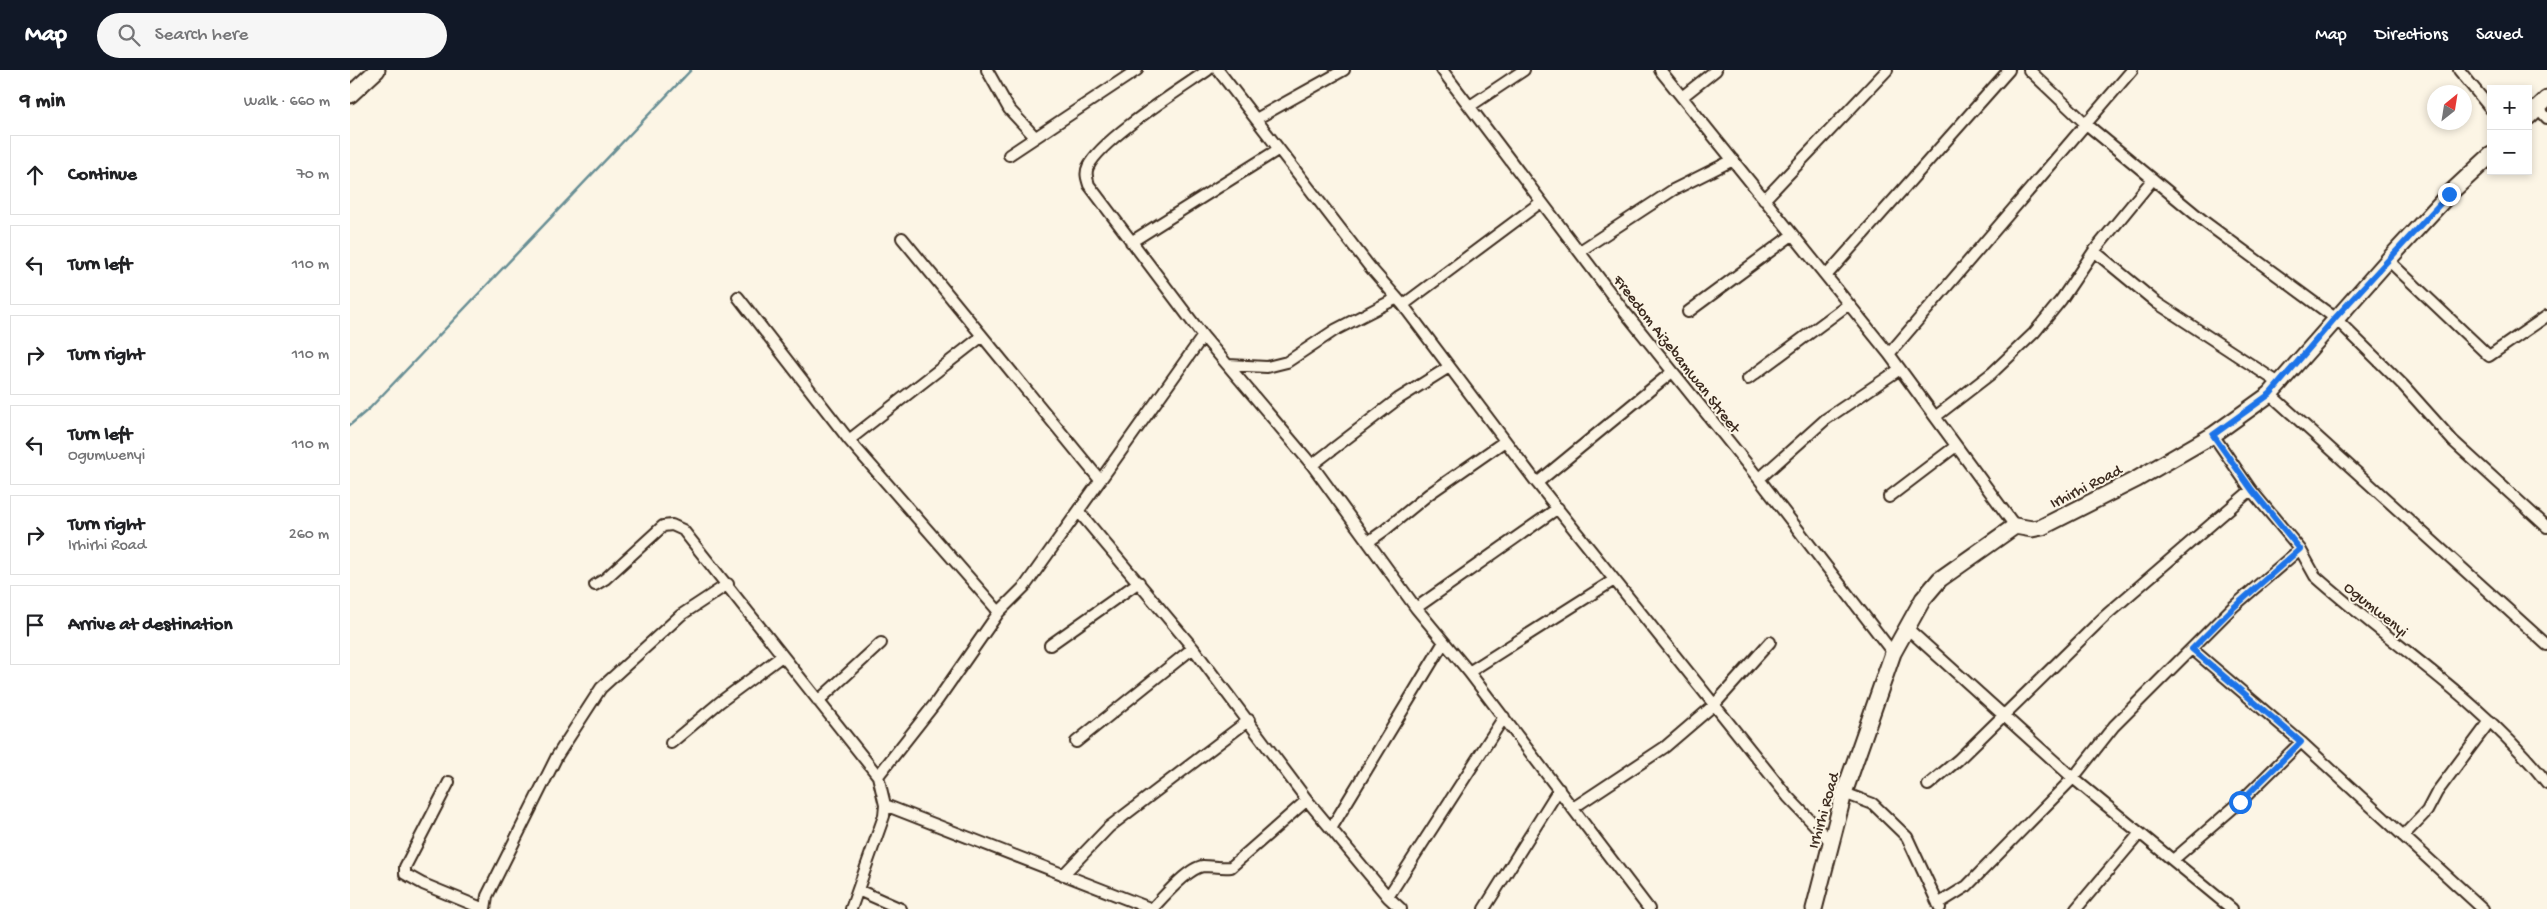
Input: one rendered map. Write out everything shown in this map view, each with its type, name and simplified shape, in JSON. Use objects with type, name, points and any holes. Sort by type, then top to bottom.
[{"type":"street","points":[[350,95],[377,70]]},
{"type":"street","points":[[986,70],[1009,110],[1036,138]]},
{"type":"street","points":[[1009,155],[1137,70]]},
{"type":"street","points":[[1208,70],[1110,142],[1088,166],[1086,178],[1089,185],[1203,336],[1312,465],[1416,608],[1504,717],[1649,909]]},
{"type":"street","points":[[1218,70],[1369,266],[1400,301],[1505,441],[1614,580],[1788,797],[1830,842]]},
{"type":"street","points":[[1256,119],[1344,70]]},
{"type":"street","name":"Freedom Aizebamwan Street","points":[[1442,70],[1672,372],[1759,479],[1893,654]]},
{"type":"street","points":[[1470,106],[1524,70]]},
{"type":"street","points":[[1660,70],[1889,354],[2015,526]]},
{"type":"street","points":[[1682,97],[1716,70]]},
{"type":"street","points":[[1764,200],[1887,70]]},
{"type":"street","points":[[1826,276],[2009,70]]},
{"type":"street","points":[[2029,70],[2085,123],[2206,223],[2335,318],[2403,385],[2453,441],[2547,527]]},
{"type":"street","points":[[1889,354],[2132,70]]},
{"type":"street","points":[[2459,70],[2487,104]]},
{"type":"street","points":[[1131,242],[1279,149]]},
{"type":"street","name":"Irhirhi Road","points":[[1814,909],[1844,793],[1893,654],[1923,599],[1940,579],[2015,526],[2032,529],[2042,527],[2137,479],[2213,435],[2275,388],[2335,318],[2449,194],[2487,159]]},
{"type":"street","points":[[1580,251],[1673,190],[1733,160]]},
{"type":"street","points":[[1935,417],[1992,373],[2034,333],[2061,300],[2094,251],[2153,179]]},
{"type":"street","points":[[1228,365],[1267,367],[1287,362],[1335,330],[1400,301],[1541,202]]},
{"type":"street","points":[[1688,312],[1792,235]]},
{"type":"street","points":[[902,238],[981,337],[1100,480]]},
{"type":"street","points":[[2094,251],[2157,303],[2275,388],[2547,645]]},
{"type":"street","points":[[2388,260],[2489,356],[2547,316]]},
{"type":"street","points":[[738,297],[849,440],[999,612]]},
{"type":"street","points":[[1748,378],[1849,304]]},
{"type":"street","points":[[878,776],[937,701],[999,612],[1025,586],[1203,336]]},
{"type":"street","points":[[849,440],[981,337]]},
{"type":"street","points":[[1312,465],[1398,399],[1449,367]]},
{"type":"street","points":[[1759,479],[1826,419],[1900,369]]},
{"type":"street","points":[[1538,483],[1672,372]]},
{"type":"street","name":"Ogumwenyi","points":[[2213,435],[2252,490],[2300,549],[2315,576],[2464,697],[2543,771],[2547,783]]},
{"type":"street","points":[[1368,542],[1429,494],[1505,441]]},
{"type":"street","points":[[1889,496],[1956,446]]},
{"type":"street","points":[[1928,786],[1958,760],[2105,616],[2252,490]]},
{"type":"street","points":[[1416,608],[1558,508]]},
{"type":"street","points":[[1079,512],[1193,648],[1249,720],[1307,800],[1332,827],[1388,896],[1402,909]]},
{"type":"street","points":[[595,585],[605,579],[663,526],[672,525],[683,530],[728,584],[782,656],[878,776],[885,805],[884,816],[851,909]]},
{"type":"street","points":[[1844,793],[1873,804],[1907,837],[1939,906],[1967,886],[2073,778],[2114,726],[2233,608],[2300,549]]},
{"type":"street","points":[[1469,672],[1614,580]]},
{"type":"street","points":[[1050,645],[1139,582]]},
{"type":"street","points":[[449,782],[405,867],[405,874],[423,884],[484,909],[487,896],[557,756],[601,688],[681,615],[728,584]]},
{"type":"street","points":[[1908,629],[2073,778],[2232,909]]},
{"type":"street","points":[[1332,827],[1444,642]]},
{"type":"street","points":[[1573,808],[1665,747],[1714,705],[1770,642]]},
{"type":"street","points":[[818,701],[881,644]]},
{"type":"street","points":[[1076,742],[1193,648]]},
{"type":"street","points":[[2192,649],[2301,742],[2483,909]]},
{"type":"street","points":[[671,743],[720,702],[782,656]]},
{"type":"street","points":[[1388,896],[1504,717]]},
{"type":"street","points":[[1063,875],[1109,827],[1249,720]]},
{"type":"street","points":[[2404,836],[2427,812],[2437,792],[2490,721]]},
{"type":"street","points":[[2173,860],[2240,802],[2301,742]]},
{"type":"street","points":[[1484,909],[1559,789]]},
{"type":"street","points":[[885,805],[1141,907],[1153,909],[1193,870],[1204,866],[1216,869],[1231,867],[1307,800]]},
{"type":"street","points":[[2076,909],[2140,833]]},
{"type":"street","points":[[858,890],[901,909]]},
{"type":"waterway","points":[[350,425],[370,408],[691,70]]},
{"type":"route","points":[[2240,802],[2301,742],[2192,649],[2233,608],[2300,549],[2252,490],[2213,435],[2270,394],[2335,318],[2449,194]]}]
